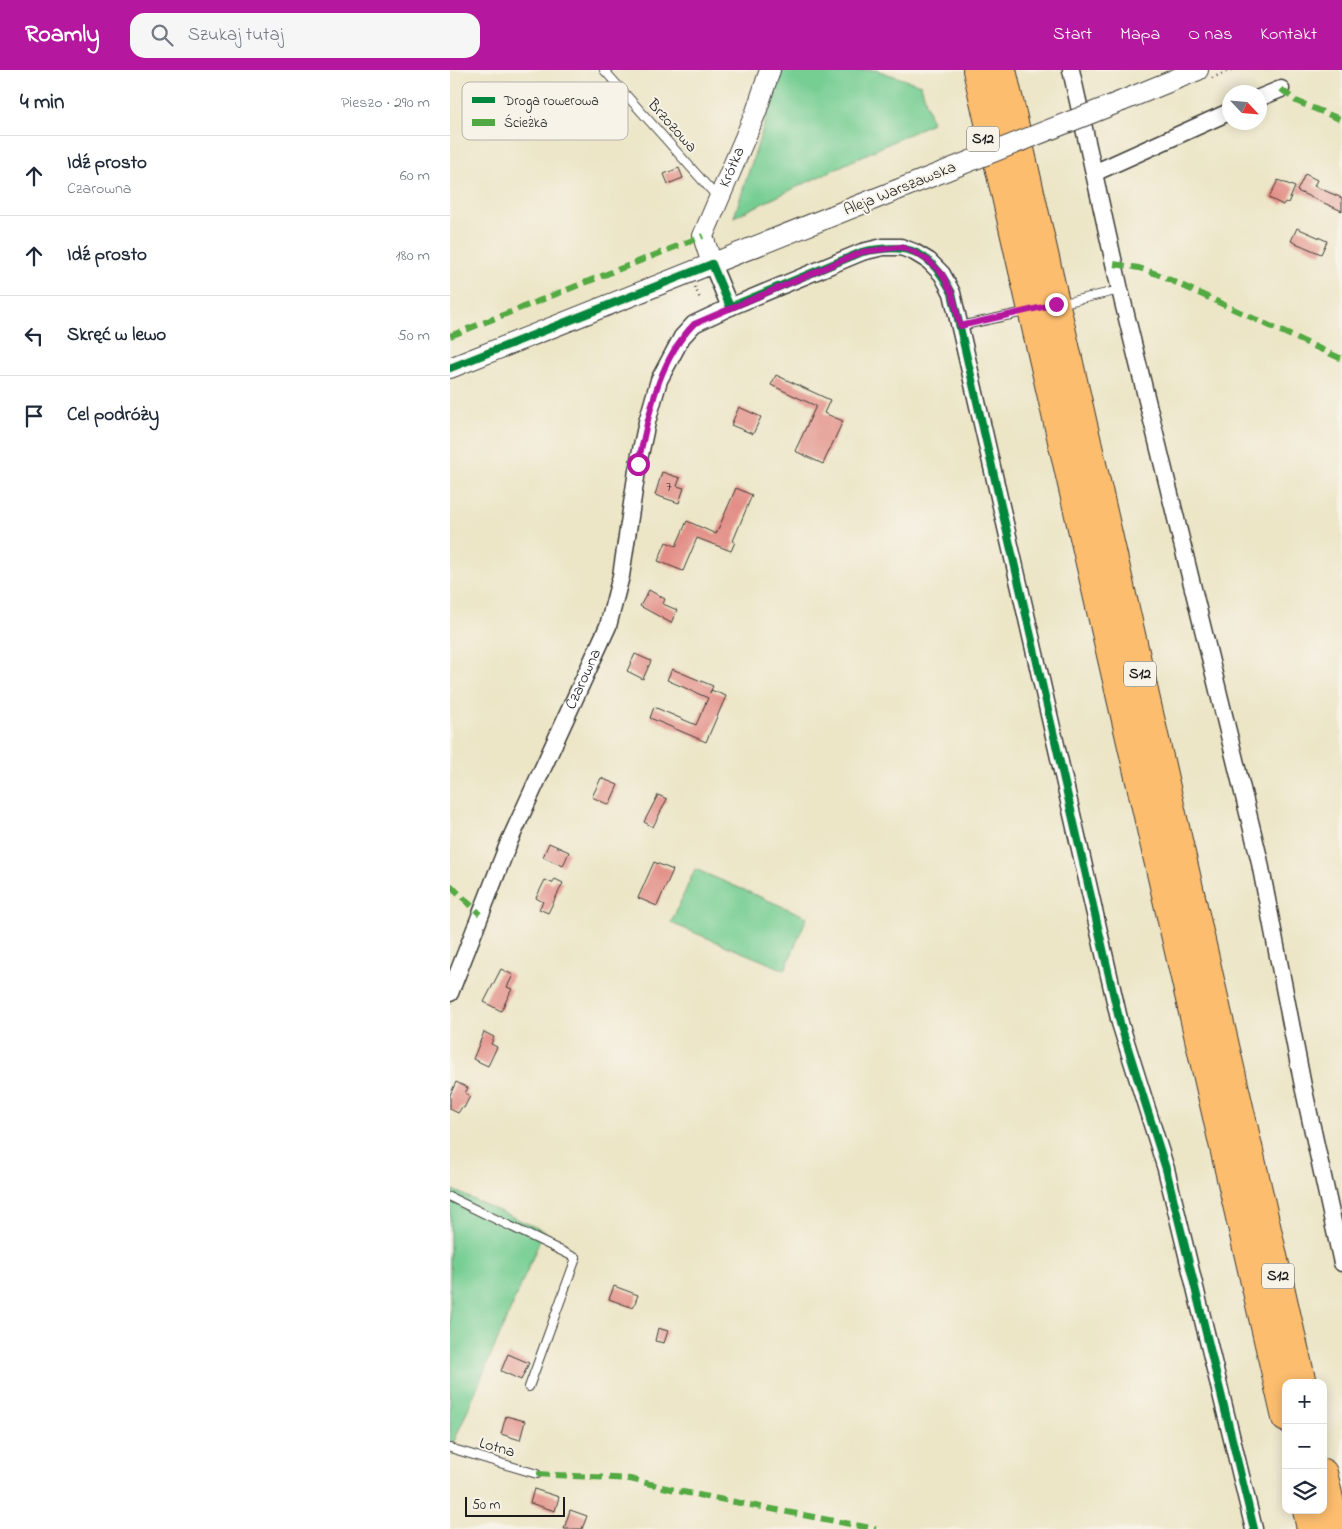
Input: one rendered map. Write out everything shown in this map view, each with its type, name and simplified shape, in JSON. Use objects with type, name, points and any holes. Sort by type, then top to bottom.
[{"type":"highway","name":"S12","points":[[961,70],[985,146],[1009,206],[1044,307],[1301,1379]]},
{"type":"highway","points":[[978,70],[1009,206]]},
{"type":"highway","points":[[1002,70],[1027,180]]},
{"type":"highway","name":"S12","points":[[1015,70],[1044,307],[1282,1400]]},
{"type":"highway","points":[[1327,1490],[1336,1529]]},
{"type":"highway","points":[[1308,1514],[1311,1529]]},
{"type":"street","name":"Krótka","points":[[712,264],[703,236],[756,112],[770,70]]},
{"type":"street","points":[[1071,70],[1120,290],[1259,858],[1306,1104],[1342,1263]]},
{"type":"street","name":"Aleja Warszawska","points":[[450,368],[1198,70]]},
{"type":"street","points":[[1267,95],[1281,89]]},
{"type":"street","points":[[1094,173],[1222,116]]},
{"type":"street","name":"Czarowna","points":[[450,993],[510,842],[608,626],[621,576],[638,464],[659,380],[672,352],[694,324],[862,252],[901,247],[929,261],[942,274],[952,293],[1120,1022],[1166,1169],[1254,1529]]},
{"type":"street","points":[[712,264],[730,307]]},
{"type":"lane","name":"Brzozowa","points":[[604,70],[615,82]]},
{"type":"lane","name":"Brzozowa","points":[[628,97],[720,200]]},
{"type":"lane","points":[[960,326],[1120,290]]},
{"type":"lane","points":[[450,1197],[576,1258],[530,1387]]},
{"type":"lane","name":"Lotna","points":[[450,1448],[537,1474]]},
{"type":"green space","points":[[782,70],[876,70],[921,85],[932,123],[734,217]]},
{"type":"green space","points":[[695,869],[807,917],[785,970],[671,923]]},
{"type":"green space","points":[[450,1189],[544,1231],[450,1451]]},
{"type":"building","points":[[679,168],[683,178],[668,184],[664,174]]},
{"type":"building","points":[[1305,174],[1317,180],[1314,186],[1342,198],[1342,211],[1297,191]]},
{"type":"building","points":[[1278,180],[1295,187],[1288,203],[1285,202],[1283,205],[1269,198]]},
{"type":"building","points":[[1297,228],[1327,241],[1321,254],[1291,241]]},
{"type":"building","points":[[776,375],[830,400],[824,413],[843,421],[823,464],[795,451],[816,406],[771,385]]},
{"type":"building","points":[[739,407],[761,417],[753,434],[731,425]]},
{"type":"building","points":[[662,472],[680,478],[677,486],[684,488],[679,503],[655,495]]},
{"type":"building","points":[[736,488],[752,495],[733,541],[735,542],[731,551],[697,538],[683,571],[658,561],[666,542],[676,546],[687,521],[716,534]]},
{"type":"building","points":[[649,590],[665,599],[663,604],[677,610],[671,623],[640,606]]},
{"type":"building","points":[[635,654],[651,661],[643,679],[627,671]]},
{"type":"building","points":[[672,669],[713,686],[711,690],[726,696],[706,742],[650,718],[654,707],[696,725],[708,698],[667,680]]},
{"type":"building","points":[[601,778],[618,785],[609,805],[592,797]]},
{"type":"building","points":[[658,795],[667,799],[653,827],[644,822]]},
{"type":"building","points":[[549,843],[569,852],[563,866],[543,857]]},
{"type":"building","points":[[654,862],[673,870],[657,906],[638,898]]},
{"type":"building","points":[[555,879],[563,883],[548,913],[539,909],[543,902],[536,898],[545,880],[552,883]]},
{"type":"building","points":[[501,969],[513,975],[507,987],[512,989],[501,1011],[484,1002]]},
{"type":"building","points":[[484,1032],[494,1037],[491,1044],[497,1047],[488,1066],[473,1059]]},
{"type":"building","points":[[456,1082],[468,1088],[465,1093],[470,1096],[464,1108],[462,1107],[458,1113],[450,1109],[450,1095]]},
{"type":"building","points":[[614,1286],[638,1295],[633,1308],[609,1299]]},
{"type":"building","points":[[658,1328],[668,1331],[664,1343],[655,1341]]},
{"type":"building","points":[[508,1354],[529,1363],[521,1380],[501,1371]]},
{"type":"building","points":[[506,1416],[525,1421],[520,1440],[501,1434]]},
{"type":"building","points":[[534,1489],[559,1497],[555,1511],[530,1503]]},
{"type":"building","points":[[570,1510],[587,1516],[582,1529],[564,1529]]},
{"type":"marked path","points":[[1281,89],[1296,101],[1342,120]]},
{"type":"marked path","points":[[450,336],[703,236]]},
{"type":"marked path","points":[[1114,264],[1139,268],[1157,274],[1342,359]]},
{"type":"marked path","points":[[450,885],[480,914]]},
{"type":"marked path","points":[[537,1474],[630,1479],[683,1492],[876,1529]]},
{"type":"cycle path","points":[[450,368],[712,264],[730,307],[862,252],[878,249],[905,249],[916,253],[926,258],[944,278],[952,293],[1120,1023],[1166,1169],[1254,1529]]},
{"type":"route","points":[[638,464],[659,380],[672,352],[694,324],[862,252],[901,247],[929,261],[942,274],[952,293],[960,326],[1056,304]]}]
